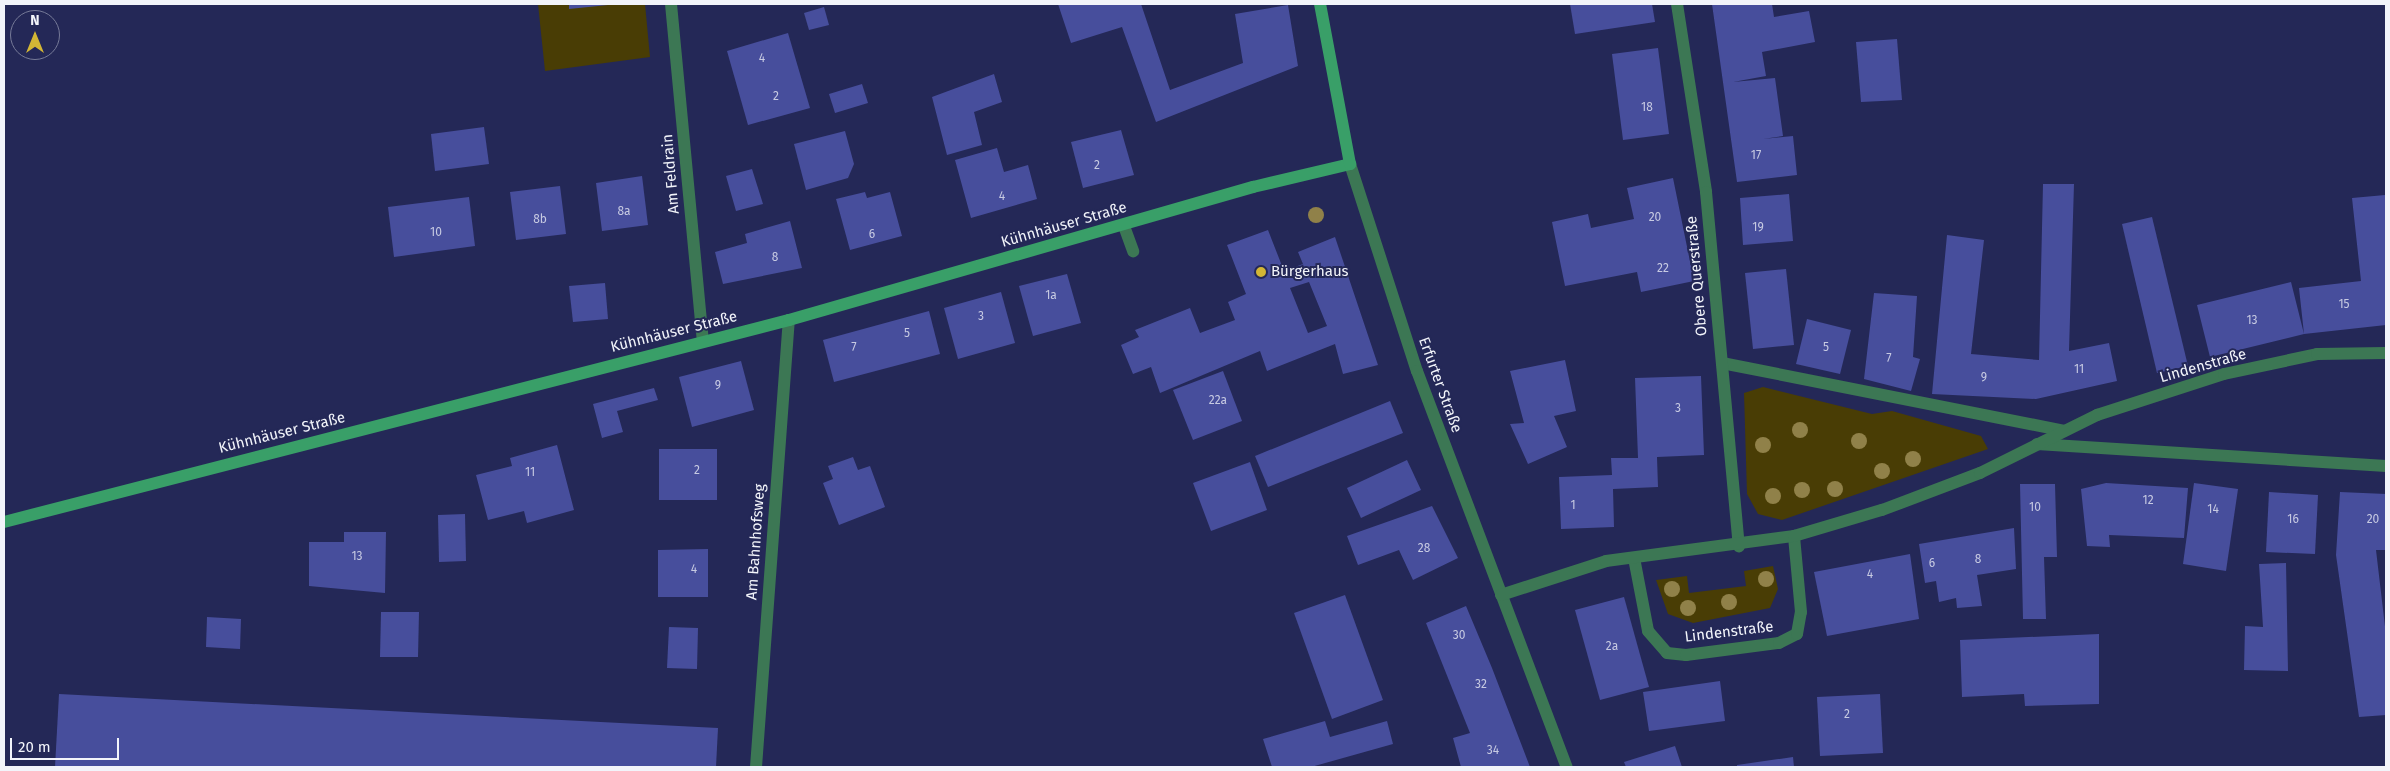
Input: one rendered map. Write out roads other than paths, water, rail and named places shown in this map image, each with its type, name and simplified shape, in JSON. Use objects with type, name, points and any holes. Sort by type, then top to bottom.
[{"type":"street","name":"Am Feldrain","points":[[671,4],[703,341]]},
{"type":"street","name":"Erfurter Straße","points":[[1320,4],[1350,164],[1417,371],[1567,767]]},
{"type":"street","name":"Obere Querstraße","points":[[1678,4],[1706,192],[1738,546]]},
{"type":"street","name":"Kühnhäuser Straße","points":[[4,522],[789,320],[1350,164]]},
{"type":"street","points":[[1124,226],[1133,251]]},
{"type":"street","name":"Am Bahnhofsweg","points":[[756,767],[789,320]]},
{"type":"street","name":"Lindenstraße","points":[[1501,595],[1606,561],[1738,546],[1794,536],[1882,510],[1980,473],[2097,414],[2224,374],[2317,354],[2386,353]]},
{"type":"street","points":[[1722,363],[2064,431]]},
{"type":"street","points":[[2038,444],[2386,466]]},
{"type":"street","name":"Lindenstraße","points":[[1634,558],[1648,631],[1667,652],[1686,655],[1779,643],[1798,634],[1800,612],[1794,536]]},
{"type":"place","name":"Bürgerhaus","points":[[1261,272]]}]
